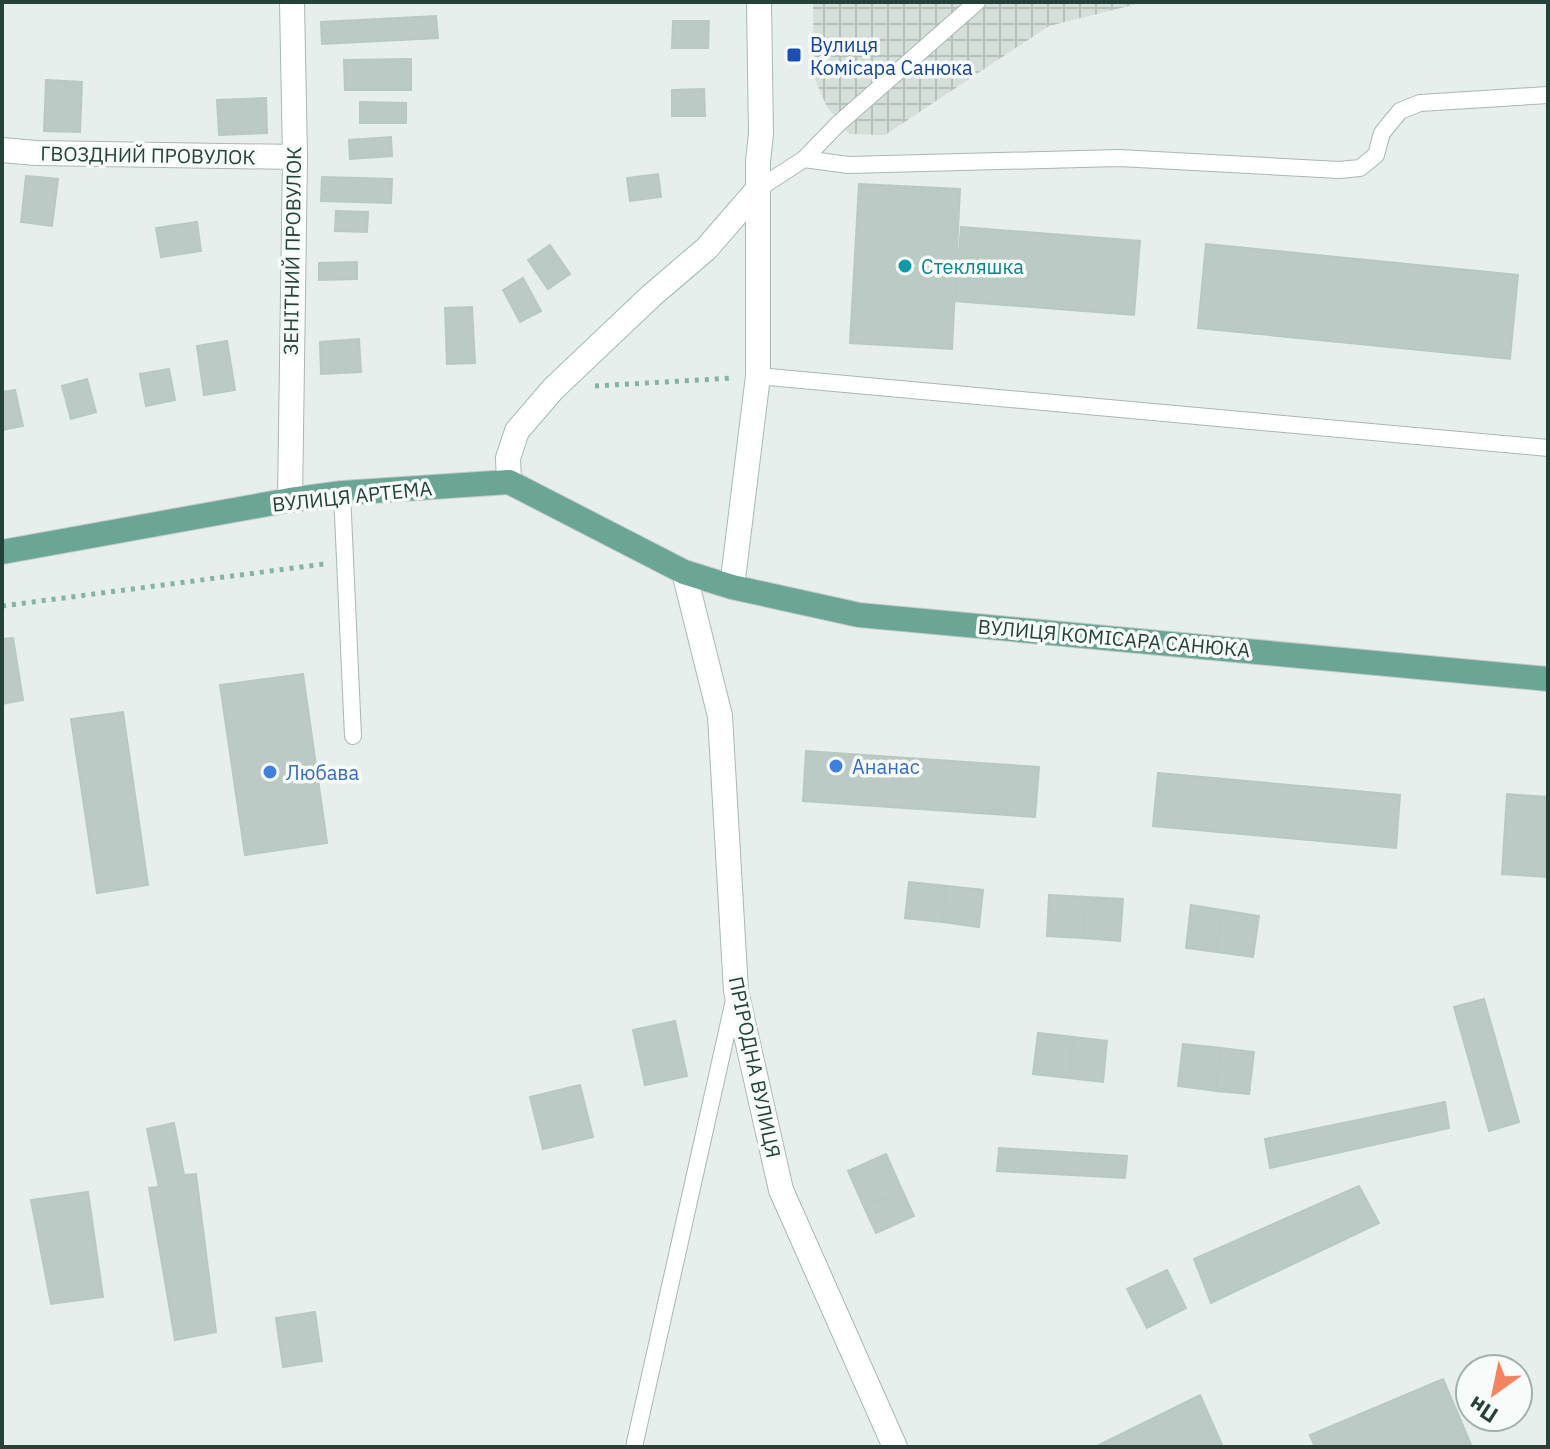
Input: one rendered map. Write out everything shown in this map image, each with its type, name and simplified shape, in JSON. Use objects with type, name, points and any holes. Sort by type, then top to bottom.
[{"type":"main road","name":"ВУЛИЦЯ АРТЕМА","points":[[2,552],[290,500],[342,493],[509,482]]},
{"type":"main road","points":[[509,482],[684,572]]},
{"type":"main road","name":"ВУЛИЦЯ КОМІСАРА САНЮКА","points":[[684,572],[732,587],[859,615],[1548,679]]},
{"type":"street","name":"ЗЕНІТНИЙ ПРОВУЛОК","points":[[290,500],[295,157],[292,2]]},
{"type":"street","points":[[732,587],[758,376],[759,2]]},
{"type":"street","name":"ГВОЗДНИЙ ПРОВУЛОК","points":[[2,150],[295,157]]},
{"type":"street","points":[[509,482],[508,458],[517,431],[553,389],[651,296],[706,249],[758,189]]},
{"type":"street","name":"ПРІРОДНА ВУЛИЦЯ","points":[[684,572],[720,716],[736,991],[781,1190],[895,1447]]},
{"type":"lane","points":[[758,189],[804,159],[838,124],[977,2]]},
{"type":"lane","points":[[804,159],[848,165],[1119,158],[1339,170],[1360,168],[1376,155],[1382,133],[1400,111],[1420,103],[1548,95]]},
{"type":"lane","points":[[758,376],[1548,448]]},
{"type":"lane","points":[[342,493],[353,736]]},
{"type":"lane","points":[[634,1447],[736,991]]},
{"type":"path","points":[[553,389],[758,376]]},
{"type":"path","points":[[2,606],[345,561]]},
{"type":"shaded area","points":[[813,2],[1145,2],[1049,26],[885,135],[849,134],[827,107],[814,77]]},
{"type":"building","points":[[436,16],[438,38],[322,44],[321,22]]},
{"type":"building","points":[[673,21],[709,21],[708,48],[672,48]]},
{"type":"building","points":[[411,59],[411,90],[345,90],[344,60]]},
{"type":"building","points":[[46,80],[82,82],[80,132],[44,131]]},
{"type":"building","points":[[704,89],[705,116],[672,116],[672,90]]},
{"type":"building","points":[[266,98],[267,133],[219,135],[217,100]]},
{"type":"building","points":[[360,102],[406,103],[406,123],[360,123]]},
{"type":"building","points":[[391,137],[392,156],[350,159],[349,140]]},
{"type":"building","points":[[658,174],[661,197],[630,201],[627,178]]},
{"type":"building","points":[[26,176],[58,179],[52,226],[21,222]]},
{"type":"building","points":[[322,177],[392,179],[391,203],[321,201]]},
{"type":"building","name":"Стекляшка","points":[[859,184],[960,189],[952,349],[850,343]]},
{"type":"building","points":[[336,211],[368,212],[367,232],[335,231]]},
{"type":"building","points":[[197,222],[201,251],[161,257],[156,228]]},
{"type":"building","points":[[961,227],[1140,241],[1134,315],[955,301]]},
{"type":"building","points":[[1206,244],[1518,275],[1510,359],[1198,328]]},
{"type":"building","points":[[550,245],[570,274],[548,289],[528,260]]},
{"type":"building","points":[[357,262],[357,279],[319,280],[319,263]]},
{"type":"building","points":[[523,278],[541,311],[520,322],[503,290]]},
{"type":"building","points":[[472,307],[475,363],[447,364],[445,308]]},
{"type":"building","points":[[359,339],[361,372],[321,374],[320,342]]},
{"type":"building","points":[[227,341],[235,390],[204,395],[197,346]]},
{"type":"building","points":[[169,369],[175,400],[146,406],[140,374]]},
{"type":"building","points":[[87,379],[96,412],[71,419],[62,386]]},
{"type":"building","points":[[15,390],[23,426],[2,430],[2,392]]},
{"type":"building","points":[[13,638],[23,700],[2,704],[2,639]]},
{"type":"building","points":[[303,674],[327,843],[245,855],[220,685]]},
{"type":"building","points":[[123,712],[148,885],[97,893],[71,719]]},
{"type":"building","points":[[806,751],[1039,767],[1035,817],[803,801]]},
{"type":"building","points":[[1158,773],[1400,795],[1396,848],[1153,826]]},
{"type":"building","points":[[1507,794],[1548,797],[1548,877],[1502,874]]},
{"type":"building","points":[[909,882],[947,886],[942,922],[905,918]]},
{"type":"building","points":[[947,886],[983,890],[979,927],[942,922]]},
{"type":"building","points":[[1049,895],[1086,897],[1083,938],[1047,936]]},
{"type":"building","points":[[1086,897],[1123,899],[1120,941],[1083,938]]},
{"type":"building","points":[[1191,905],[1222,910],[1216,952],[1186,948]]},
{"type":"building","points":[[1222,910],[1259,916],[1253,957],[1216,952]]},
{"type":"building","points":[[1484,999],[1519,1122],[1489,1131],[1454,1007]]},
{"type":"building","points":[[675,1021],[687,1076],[645,1085],[633,1030]]},
{"type":"building","points":[[1038,1033],[1073,1037],[1069,1078],[1033,1074]]},
{"type":"building","points":[[1073,1037],[1107,1041],[1103,1082],[1069,1078]]},
{"type":"building","points":[[1183,1044],[1221,1048],[1216,1091],[1178,1086]]},
{"type":"building","points":[[1221,1048],[1254,1052],[1249,1094],[1216,1091]]},
{"type":"building","points":[[580,1085],[593,1137],[543,1149],[530,1097]]},
{"type":"building","points":[[1445,1102],[1449,1128],[1270,1168],[1265,1139]]},
{"type":"building","points":[[174,1123],[184,1175],[196,1174],[216,1332],[175,1340],[149,1188],[159,1187],[147,1129]]},
{"type":"building","points":[[999,1148],[1127,1156],[1125,1178],[997,1171]]},
{"type":"building","points":[[886,1154],[902,1190],[864,1207],[848,1171]]},
{"type":"building","points":[[1359,1186],[1379,1223],[1211,1303],[1194,1259]]},
{"type":"building","points":[[902,1190],[914,1216],[876,1233],[864,1207]]},
{"type":"building","points":[[88,1192],[103,1297],[51,1304],[31,1200]]},
{"type":"building","points":[[1167,1270],[1186,1308],[1147,1328],[1127,1289]]},
{"type":"building","points":[[315,1312],[322,1361],[283,1367],[276,1318]]},
{"type":"building","points":[[1443,1379],[1454,1405],[1454,1433],[1466,1433],[1472,1447],[1315,1447],[1310,1435]]},
{"type":"building","points":[[1200,1395],[1223,1447],[1095,1447]]},
{"type":"place","name":"Вулиця Комісара Санюка","points":[[794,55]]},
{"type":"place","name":"Стекляшка","points":[[905,266]]},
{"type":"place","name":"Ананас","points":[[836,766]]},
{"type":"place","name":"Любава","points":[[270,772]]}]
